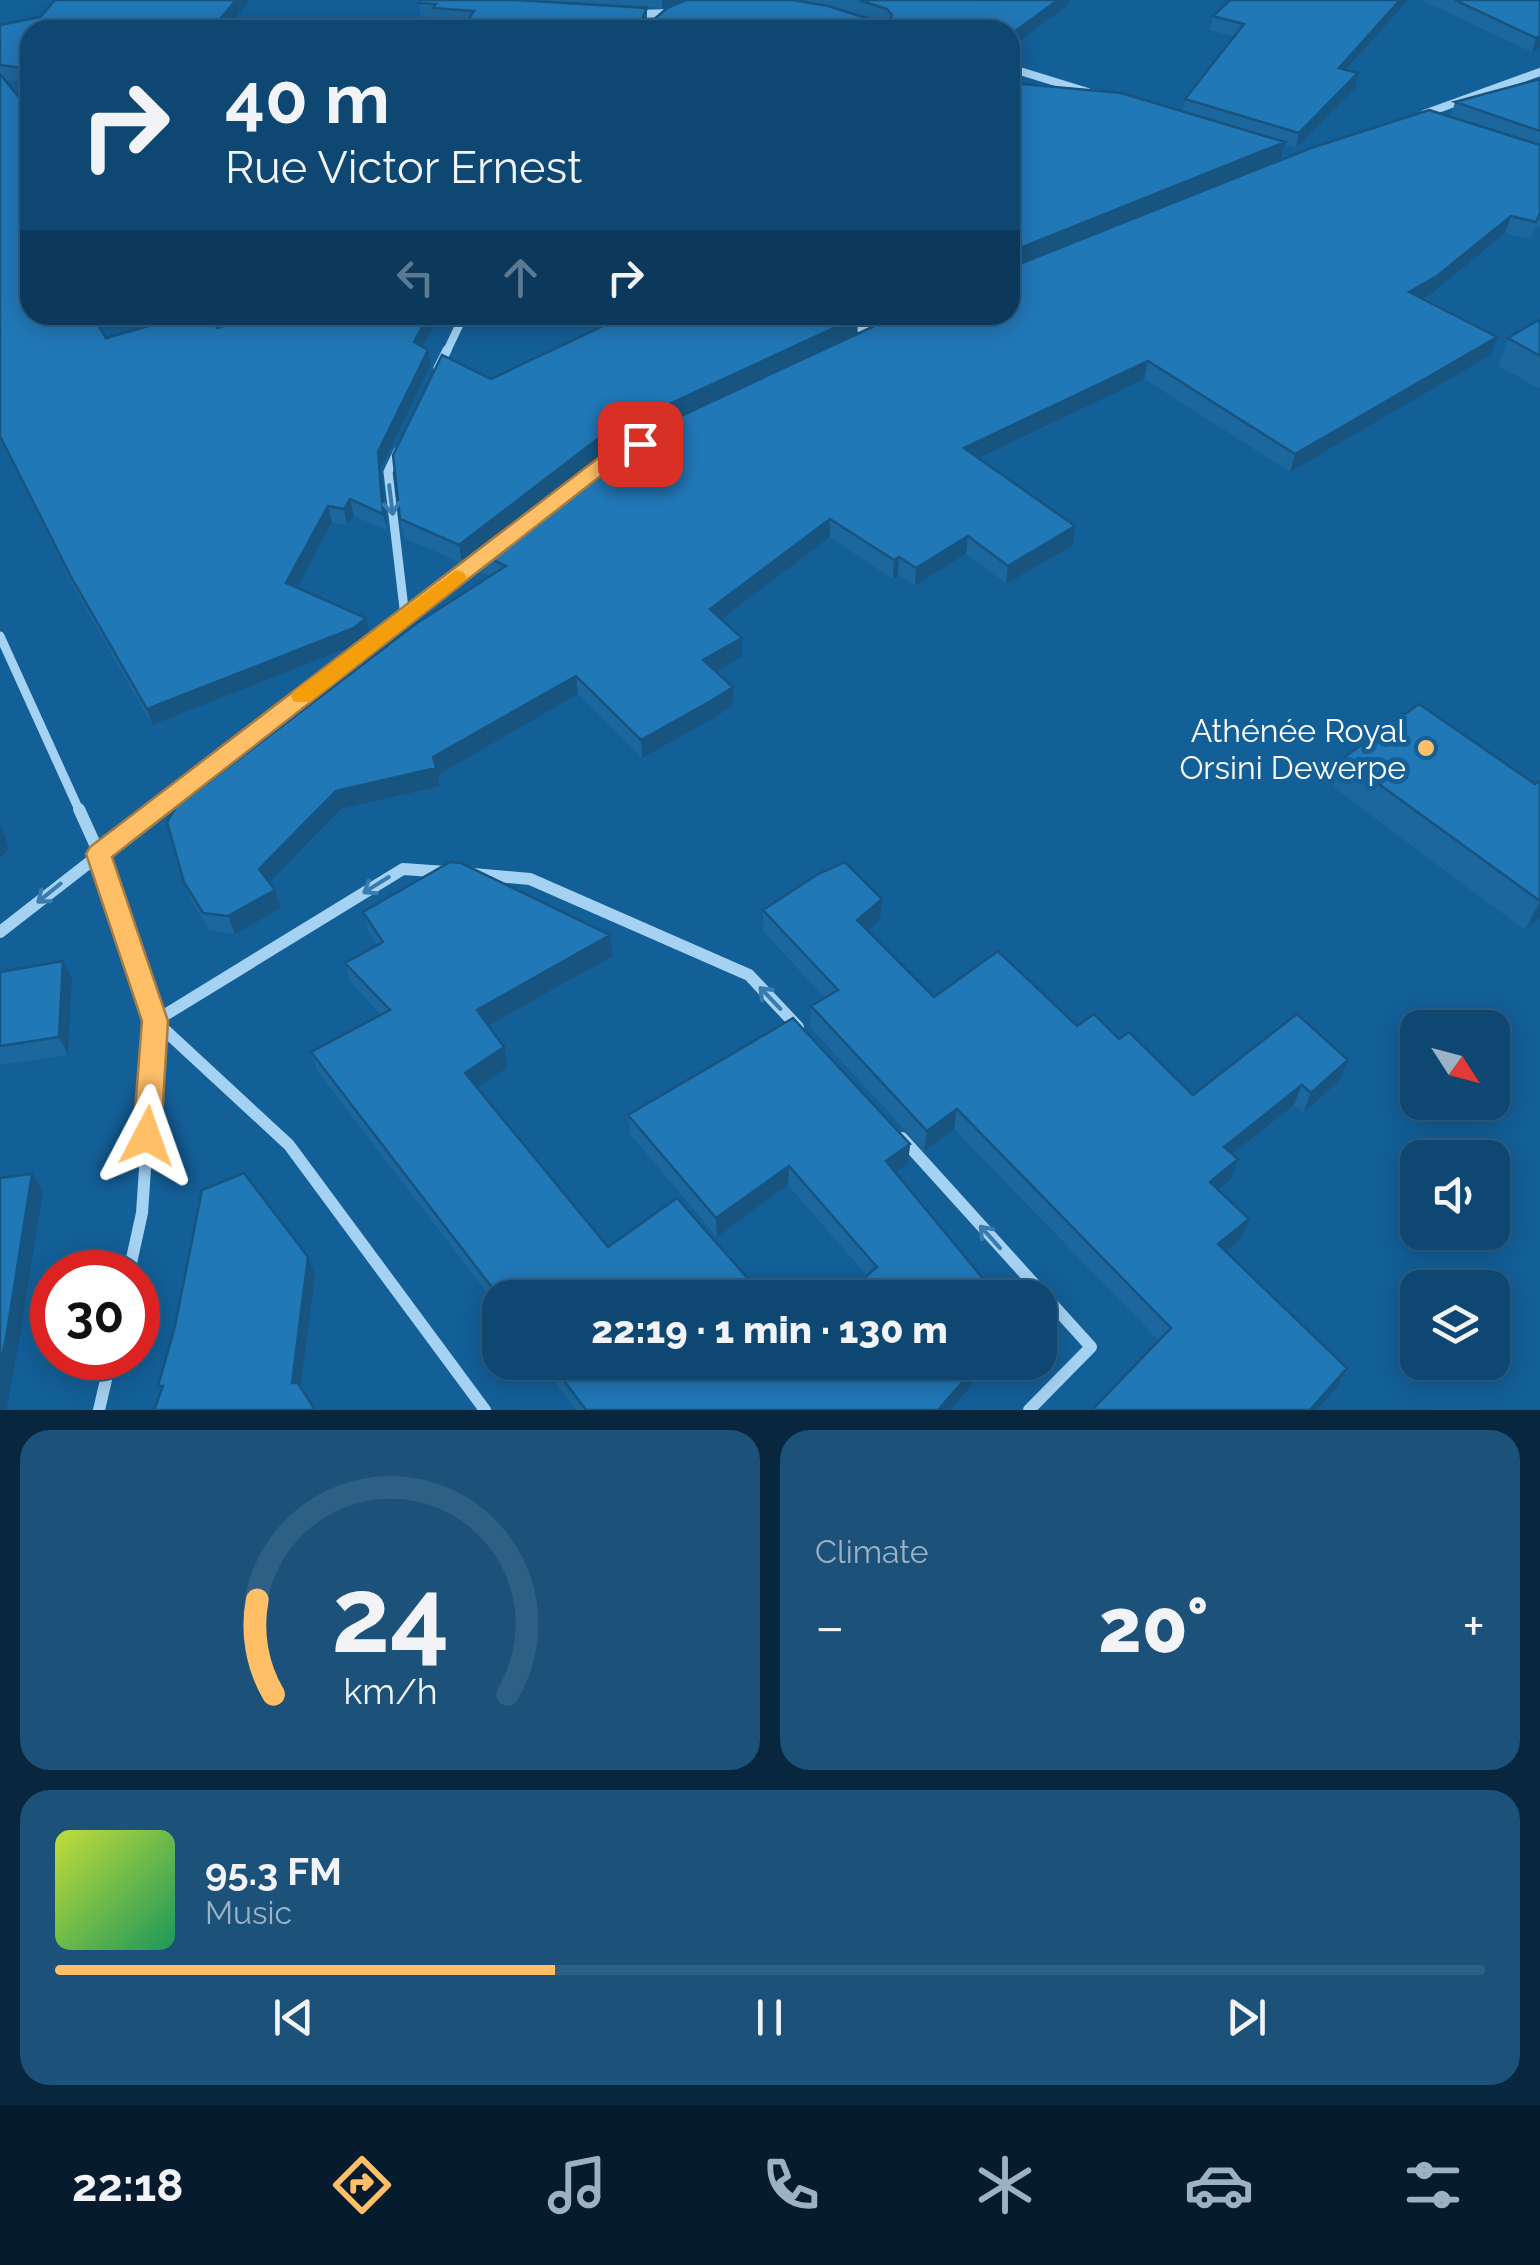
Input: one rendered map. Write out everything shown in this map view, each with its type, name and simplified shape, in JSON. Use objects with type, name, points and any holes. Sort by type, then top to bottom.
[{"type":"street","points":[[624,14],[663,16],[678,11]]},
{"type":"street","points":[[660,20],[663,16]]},
{"type":"street","points":[[1020,71],[1102,96]]},
{"type":"street","points":[[1436,122],[1418,116],[1540,72]]},
{"type":"street","points":[[430,385],[459,325]]},
{"type":"street","points":[[854,325],[872,333]]},
{"type":"street","points":[[858,340],[886,327]]},
{"type":"street","points":[[405,438],[388,472],[405,617]]},
{"type":"street","points":[[0,932],[491,550]]},
{"type":"street","points":[[0,636],[99,854],[155,1021],[142,1213],[134,1250]]},
{"type":"street","points":[[155,1021],[403,869],[530,878],[749,975],[812,1041]]},
{"type":"street","points":[[155,1021],[289,1145],[485,1410]]},
{"type":"street","points":[[887,1120],[1091,1347],[1029,1410]]},
{"type":"street","points":[[99,1410],[106,1380]]},
{"type":"building","points":[[55,0],[236,0],[219,20],[25,20],[40,17]]},
{"type":"building","points":[[516,0],[647,8],[643,17],[646,20],[468,20],[474,11],[419,3]]},
{"type":"building","points":[[686,0],[793,0],[872,20],[653,20],[667,8]]},
{"type":"building","points":[[859,0],[1058,0],[1020,28],[1020,20],[890,20],[892,15],[887,9]]},
{"type":"building","points":[[1230,0],[1400,0],[1339,68],[1358,73],[1299,133],[1185,99],[1244,24],[1213,16]]},
{"type":"building","points":[[1455,0],[1540,0],[1540,36],[1536,38]]},
{"type":"building","points":[[20,21],[20,68],[0,65],[0,25]]},
{"type":"building","points":[[0,74],[20,99],[20,325],[98,325],[106,338],[152,325],[423,325],[414,342],[428,350],[378,452],[383,514],[350,499],[344,509],[328,506],[286,583],[366,618],[354,628],[147,709],[70,575],[0,436]]},
{"type":"building","points":[[1540,79],[1540,131],[1455,102]]},
{"type":"building","points":[[1020,84],[1121,93],[1285,142],[1020,248]]},
{"type":"building","points":[[1429,110],[1540,145],[1540,213],[1536,222],[1511,216],[1437,276],[1409,292],[1497,337],[1295,454],[1148,361],[964,448],[1075,526],[1008,566],[968,536],[916,568],[899,557],[894,560],[830,519],[710,609],[742,638],[703,660],[733,687],[716,698],[641,740],[576,676],[433,757],[436,768],[336,791],[259,869],[275,890],[228,916],[203,913],[184,882],[167,822],[176,807],[417,623],[506,566],[476,552],[612,448],[876,325],[1020,325],[1020,264],[1311,148]]},
{"type":"building","points":[[1540,319],[1540,356],[1508,338]]},
{"type":"building","points":[[605,325],[841,325],[604,434],[459,545],[400,519],[393,455],[442,355],[491,379]]},
{"type":"building","points":[[1419,704],[1535,784],[1540,781],[1540,901],[1343,758]]},
{"type":"building","points":[[450,862],[461,863],[610,935],[477,1010],[504,1047],[465,1073],[608,1247],[677,1198],[749,1280],[486,1280],[311,1052],[390,1010],[345,963],[383,942],[363,912]]},
{"type":"building","points":[[845,862],[882,899],[857,920],[934,997],[998,951],[1077,1026],[1094,1014],[1119,1039],[1129,1032],[1193,1095],[1297,1014],[1348,1060],[1311,1093],[1302,1085],[1224,1147],[1238,1159],[1210,1182],[1249,1219],[1218,1244],[1347,1368],[1310,1410],[1092,1410],[1171,1328],[957,1109],[927,1131],[811,1006],[838,990],[763,910],[818,874]]},
{"type":"building","points":[[63,961],[59,1037],[0,1046],[0,972]]},
{"type":"building","points":[[793,1018],[910,1144],[886,1161],[984,1280],[862,1280],[877,1267],[789,1166],[716,1218],[628,1115]]},
{"type":"building","points":[[244,1173],[308,1257],[292,1383],[298,1383],[315,1410],[154,1410],[163,1386],[158,1386],[175,1326],[202,1190]]},
{"type":"building","points":[[32,1174],[6,1338],[0,1367],[0,1178]]},
{"type":"building","points":[[564,1380],[964,1380],[938,1410],[586,1410]]},
{"type":"slow traffic","points":[[302,696],[456,577]]},
{"type":"place","name":"Athénée Royal Orsini Dewerpe","points":[[1426,748]]},
{"type":"route","points":[[147,1136],[155,1021],[99,854],[609,459],[640,444]]}]
